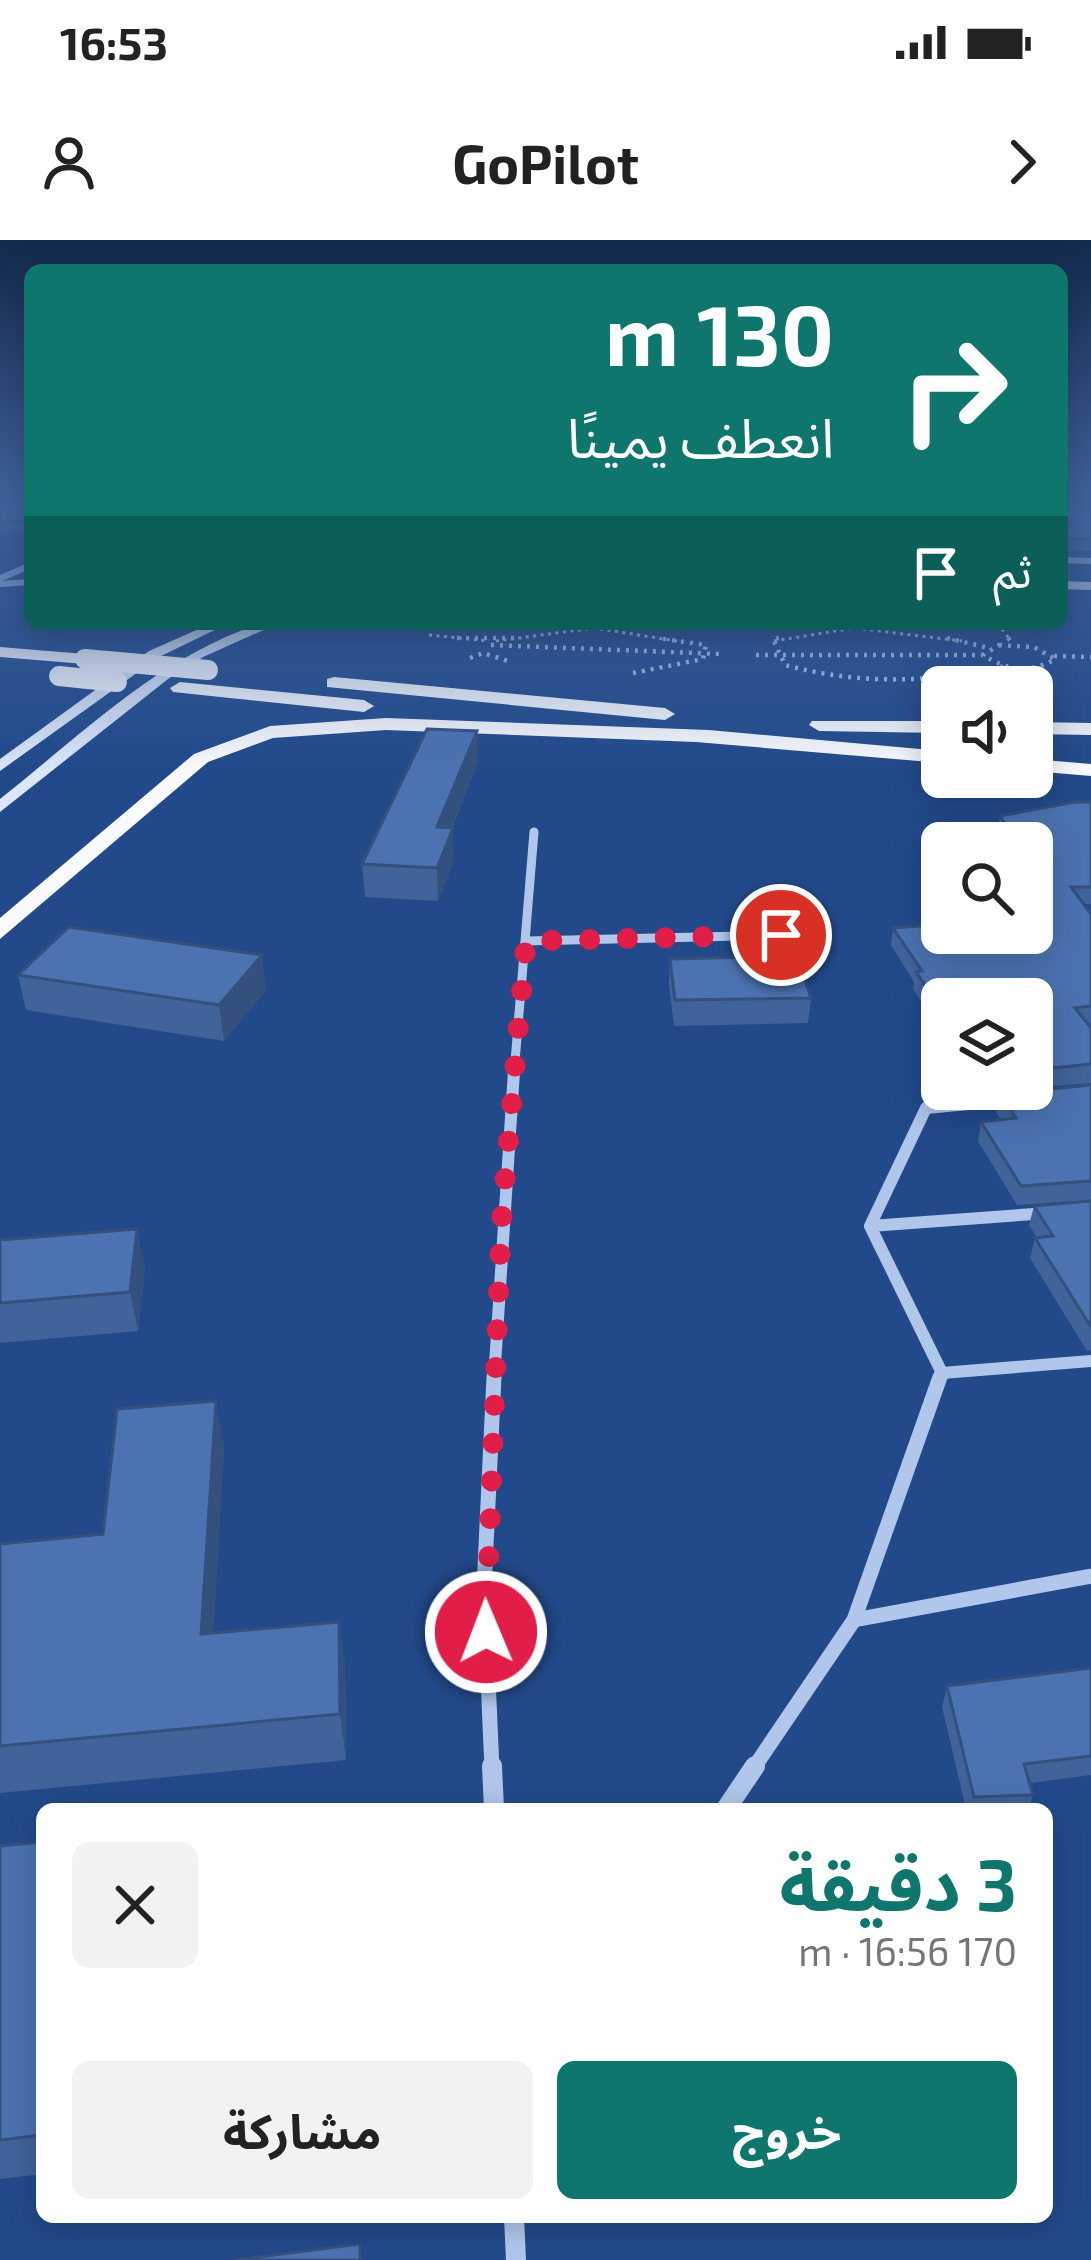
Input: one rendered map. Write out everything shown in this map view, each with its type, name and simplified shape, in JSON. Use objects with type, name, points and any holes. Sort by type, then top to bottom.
[{"type":"highway","points":[[0,652],[819,725],[921,730]]},
{"type":"highway","points":[[0,671],[921,755]]},
{"type":"highway","points":[[0,931],[201,758],[270,731],[386,724],[709,736]]},
{"type":"highway","points":[[1053,728],[1091,729]]},
{"type":"highway","points":[[1053,745],[1091,748]]},
{"type":"highway","points":[[1053,767],[1091,770]]},
{"type":"main road","points":[[0,766],[154,654],[207,630]]},
{"type":"main road","points":[[0,807],[182,665],[215,643],[253,630]]},
{"type":"street","points":[[494,1803],[484,1588],[501,1226],[534,832]]},
{"type":"street","points":[[526,941],[824,934]]},
{"type":"street","points":[[870,1226],[925,1110]]},
{"type":"street","points":[[870,1226],[1069,1212]]},
{"type":"street","points":[[730,1803],[854,1620],[942,1372],[870,1226]]},
{"type":"street","points":[[942,1372],[1091,1361]]},
{"type":"street","points":[[854,1620],[1091,1576]]},
{"type":"street","points":[[514,2223],[516,2260]]},
{"type":"path","points":[[483,653],[491,643],[563,630]]},
{"type":"path","points":[[620,674],[691,663],[706,645],[624,630]]},
{"type":"path","points":[[829,630],[773,639],[785,665],[804,671],[921,681]]},
{"type":"path","points":[[871,630],[1091,657]]},
{"type":"path","points":[[1003,630],[1013,644]]},
{"type":"path","points":[[429,635],[491,643],[722,653]]},
{"type":"path","points":[[983,655],[989,648]]},
{"type":"path","points":[[462,658],[483,653],[527,666]]},
{"type":"path","points":[[756,655],[983,655],[1005,666]]},
{"type":"path","points":[[1048,666],[1054,656]]},
{"type":"building","points":[[427,729],[477,731],[437,827],[453,828],[437,868],[362,864]]},
{"type":"building","points":[[1091,802],[1091,887],[1071,887],[1091,914],[1091,1006],[1075,1008],[1091,1028],[1091,1064],[1053,1068],[1053,978],[921,979],[916,972],[922,971],[893,928],[921,926],[921,954],[1053,954],[1053,822],[1004,822],[1000,816]]},
{"type":"building","points":[[69,927],[262,955],[219,1005],[18,975]]},
{"type":"building","points":[[797,956],[811,998],[675,1000],[670,959]]},
{"type":"building","points":[[1091,1085],[1091,1181],[1021,1186],[981,1122],[1016,1118],[1011,1110],[1053,1110],[1053,1089]]},
{"type":"building","points":[[1091,1201],[1091,1327],[1035,1238],[1053,1236],[1034,1206]]},
{"type":"building","points":[[137,1229],[130,1292],[0,1303],[0,1240]]},
{"type":"building","points":[[216,1401],[201,1634],[339,1622],[340,1714],[0,1746],[0,1544],[103,1534],[117,1409]]},
{"type":"building","points":[[1091,1668],[1091,1756],[1024,1764],[1033,1795],[974,1797],[947,1686]]},
{"type":"building","points":[[36,1843],[36,2136],[0,2140],[0,1846]]},
{"type":"building","points":[[360,2244],[360,2260],[235,2260]]},
{"type":"route","points":[[486,1632],[484,1588],[501,1226],[526,941],[781,935]]}]
